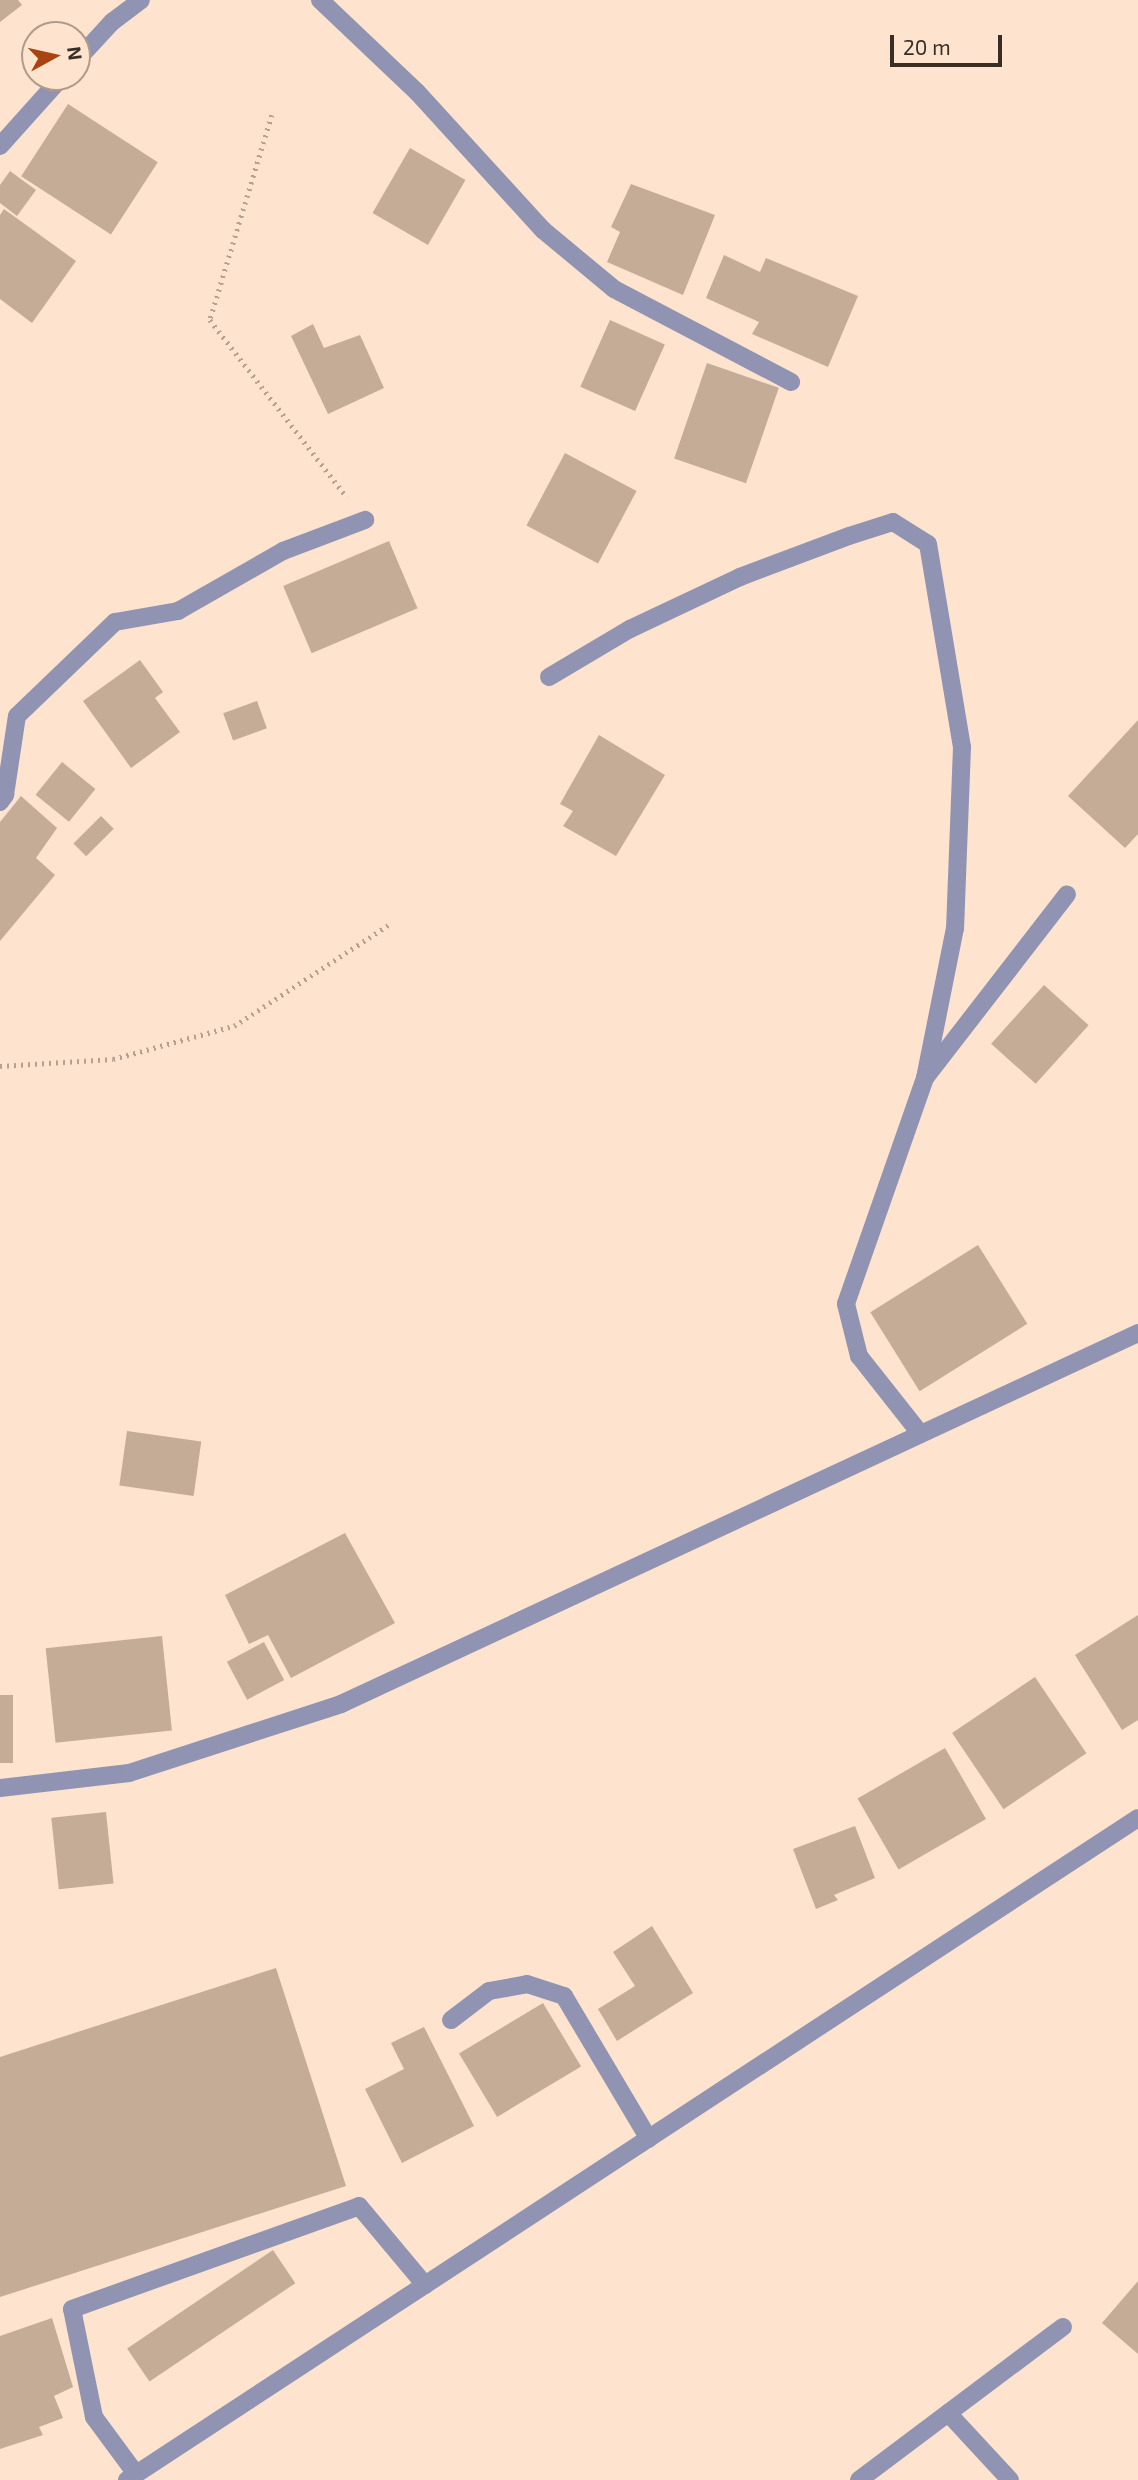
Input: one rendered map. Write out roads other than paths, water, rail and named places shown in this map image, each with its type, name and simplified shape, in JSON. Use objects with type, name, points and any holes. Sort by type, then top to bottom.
[{"type":"street","points":[[91,45],[112,22],[141,0]]},
{"type":"street","points":[[320,0],[417,92],[543,230],[614,289],[791,382]]},
{"type":"street","points":[[0,146],[49,91]]},
{"type":"street","points":[[0,802],[5,796],[17,716],[115,622],[178,611],[283,551],[365,520]]},
{"type":"street","points":[[549,677],[630,629],[740,577],[849,536],[893,522],[928,544],[962,747],[955,928],[925,1078],[846,1304],[859,1356],[919,1432]]},
{"type":"street","points":[[925,1078],[1067,894]]},
{"type":"street","points":[[0,1788],[129,1773],[341,1704],[919,1432],[1138,1334]]},
{"type":"street","points":[[425,2285],[359,2206],[72,2309],[94,2417],[131,2477],[649,2139],[1138,1818]]},
{"type":"street","points":[[452,2020],[489,1991],[527,1984],[564,1996],[649,2139]]},
{"type":"street","points":[[859,2480],[1063,2327]]},
{"type":"street","points":[[948,2413],[1010,2480]]}]
